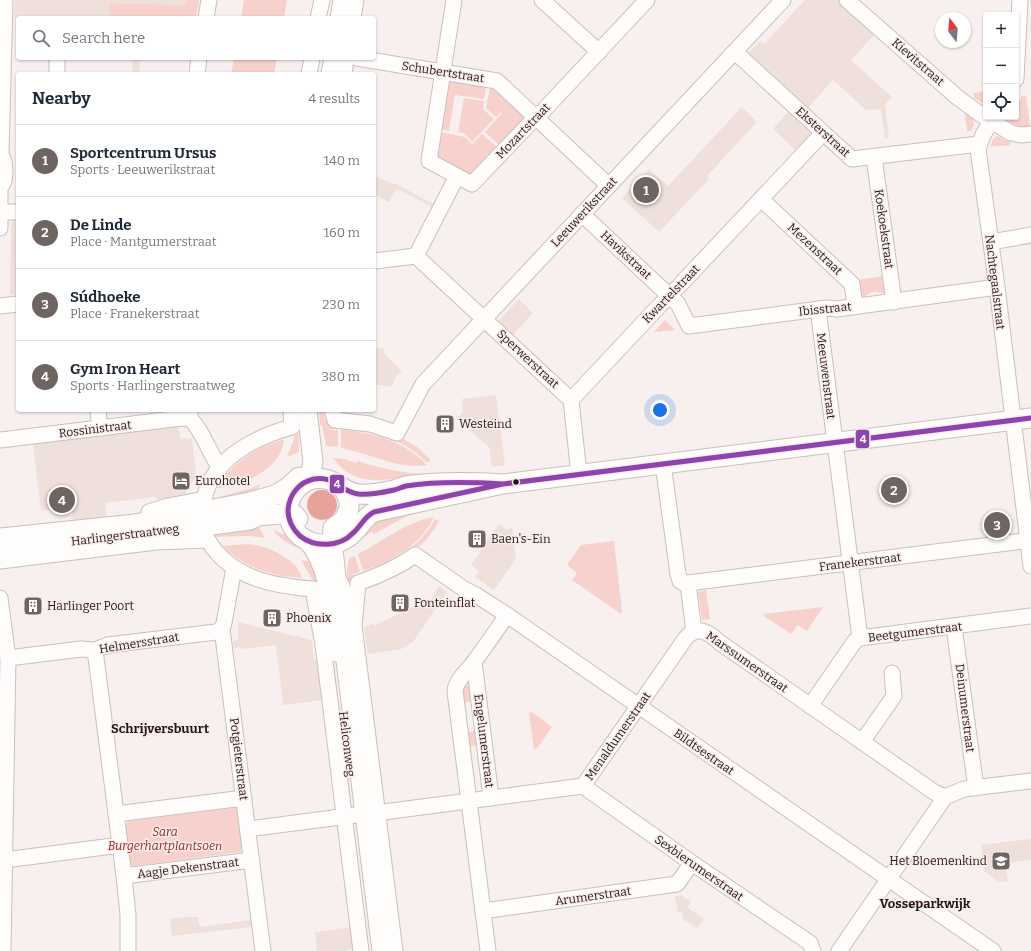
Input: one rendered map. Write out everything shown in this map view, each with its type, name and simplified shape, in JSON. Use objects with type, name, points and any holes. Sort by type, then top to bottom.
[{"type":"main road","points":[[331,16],[334,0]]},
{"type":"main road","points":[[340,16],[343,0]]},
{"type":"main road","points":[[322,72],[324,60]]},
{"type":"main road","points":[[331,72],[334,60]]},
{"type":"main road","points":[[305,416],[328,466],[334,473]]},
{"type":"main road","points":[[305,416],[313,462],[298,483],[290,502],[290,520],[300,536],[308,541],[322,545],[351,528]]},
{"type":"main road","points":[[290,520],[295,515],[300,524],[312,533],[321,536],[503,484],[1022,419]]},
{"type":"main road","points":[[298,483],[319,470],[341,476],[350,489],[360,494],[446,482],[503,484]]},
{"type":"main road","name":"Harlingerstraatweg","points":[[0,538],[135,524],[198,506],[218,514],[272,503],[283,499],[291,495],[298,483],[313,479],[323,478],[350,489]]},
{"type":"main road","points":[[350,489],[349,508],[344,520],[333,528],[351,528]]},
{"type":"main road","name":"Heliconweg","points":[[350,489],[358,505],[351,528],[340,553],[342,577],[335,591],[334,633],[345,653],[373,951]]},
{"type":"main road","name":"Harlingerstraatweg","points":[[0,550],[250,520],[258,516],[290,520]]},
{"type":"main road","name":"Heliconweg","points":[[308,541],[317,553],[335,591]]},
{"type":"main road","name":"Heliconweg","points":[[361,815],[382,951]]},
{"type":"street","points":[[0,228],[0,188],[4,181],[5,172],[4,160],[0,156],[11,30],[5,0]]},
{"type":"street","points":[[206,16],[209,0]]},
{"type":"street","points":[[318,16],[322,0]]},
{"type":"street","points":[[353,16],[356,0]]},
{"type":"street","points":[[376,261],[416,256],[457,176],[429,161],[454,0]]},
{"type":"street","points":[[542,0],[599,52]]},
{"type":"street","name":"Mozartstraat","points":[[457,176],[472,184],[536,117],[544,111],[647,0]]},
{"type":"street","name":"Kievitstraat","points":[[847,0],[957,97],[983,113]]},
{"type":"street","points":[[1018,48],[1020,0]]},
{"type":"street","name":"Leeuwerikstraat","points":[[333,412],[335,420],[400,426],[423,384],[735,52],[774,3]]},
{"type":"street","name":"Eksterstraat","points":[[735,52],[852,159],[979,144]]},
{"type":"street","points":[[57,60],[57,72]]},
{"type":"street","points":[[197,72],[199,60]]},
{"type":"street","points":[[309,72],[312,60]]},
{"type":"street","points":[[344,72],[346,60]]},
{"type":"street","name":"Schubertstraat","points":[[369,60],[497,81],[609,186]]},
{"type":"street","points":[[979,144],[991,120]]},
{"type":"street","name":"Kievitstraat","points":[[993,120],[1015,135],[1031,134]]},
{"type":"street","name":"Kwartelstraat","points":[[571,400],[823,133]]},
{"type":"street","name":"Nachtegaalstraat","points":[[979,144],[990,242],[997,287],[1022,419],[1031,566]]},
{"type":"street","name":"Koekoekstraat","points":[[874,157],[894,302]]},
{"type":"street","name":"Mezenstraat","points":[[761,199],[852,284],[855,306]]},
{"type":"street","points":[[0,212],[16,212]]},
{"type":"street","name":"Havikstraat","points":[[582,214],[670,296]]},
{"type":"street","points":[[990,242],[1031,235]]},
{"type":"street","name":"Sperwerstraat","points":[[416,256],[483,320],[494,327],[571,400]]},
{"type":"street","name":"Ibisstraat","points":[[670,296],[678,304],[689,326],[818,309],[894,302],[917,297],[997,287]]},
{"type":"street","points":[[0,306],[16,304]]},
{"type":"street","name":"Meeuwenstraat","points":[[818,309],[860,638]]},
{"type":"street","points":[[571,400],[579,474]]},
{"type":"street","points":[[98,412],[100,428]]},
{"type":"street","points":[[296,412],[305,416]]},
{"type":"street","points":[[190,414],[214,460],[220,468]]},
{"type":"street","name":"Rossinistraat","points":[[0,440],[182,418],[190,414]]},
{"type":"street","points":[[198,506],[209,483],[220,468],[238,452],[250,443],[305,416]]},
{"type":"street","points":[[664,464],[679,579],[683,583],[688,583]]},
{"type":"street","name":"Harlingerstraatweg","points":[[149,512],[168,506],[198,506]]},
{"type":"street","name":"Harlingerstraatweg","points":[[0,561],[162,541],[208,540],[221,557],[234,568]]},
{"type":"street","name":"Franekerstraat","points":[[688,583],[1029,541]]},
{"type":"street","name":"Bildtsestraat","points":[[414,555],[464,589],[507,615],[993,951]]},
{"type":"street","name":"Heliconweg","points":[[361,951],[361,815],[358,654],[354,626],[358,583],[402,564],[414,555]]},
{"type":"street","points":[[234,568],[266,582],[313,589],[334,633]]},
{"type":"street","name":"Potgieterstraat","points":[[234,568],[222,629],[225,641],[263,951]]},
{"type":"street","name":"Marssumerstraat","points":[[688,583],[694,632],[707,632],[723,646],[934,792],[945,797]]},
{"type":"street","points":[[0,598],[8,658],[3,951]]},
{"type":"street","name":"Engelumerstraat","points":[[488,951],[455,691],[456,686],[507,615]]},
{"type":"street","name":"Beetgumerstraat","points":[[810,706],[855,641],[860,638],[1031,616]]},
{"type":"street","name":"Deinumerstraat","points":[[954,627],[976,788]]},
{"type":"street","name":"Helmersstraat","points":[[8,658],[81,649],[95,650],[108,645],[216,632],[222,629]]},
{"type":"street","name":"Menaldumerstraat","points":[[491,798],[583,786],[685,639],[688,635],[694,632]]},
{"type":"street","name":"Heliconweg","points":[[334,633],[361,815],[395,951]]},
{"type":"street","points":[[95,650],[124,876],[128,915],[128,951]]},
{"type":"street","name":"Engelumerstraat","points":[[469,800],[491,798],[474,662]]},
{"type":"street","points":[[862,742],[894,696],[892,673]]},
{"type":"street","points":[[839,951],[945,797],[958,791],[1031,781]]},
{"type":"street","name":"Sexbierumerstraat","points":[[583,786],[810,944],[813,951]]},
{"type":"street","points":[[116,814],[244,798]]},
{"type":"street","points":[[248,829],[469,800]]},
{"type":"street","points":[[4,860],[120,845]]},
{"type":"street","name":"Aagje Dekenstraat","points":[[124,876],[252,860]]},
{"type":"street","name":"Arumerstraat","points":[[483,911],[677,884],[692,863]]},
{"type":"shaded area","points":[[15,0],[186,0],[185,5],[111,3],[110,16],[16,16],[16,20],[14,17]]},
{"type":"shaded area","points":[[805,0],[839,0],[876,33],[851,60],[892,97],[885,104],[889,138],[885,139],[881,110],[866,110],[833,80],[808,108],[748,53],[760,41],[764,44]]},
{"type":"shaded area","points":[[133,60],[140,60],[139,72],[132,72]]},
{"type":"shaded area","points":[[742,107],[757,122],[707,176],[709,179],[659,232],[622,198],[649,169],[668,186]]},
{"type":"shaded area","points":[[788,112],[811,134],[796,151],[773,129]]},
{"type":"shaded area","points":[[376,177],[393,184],[395,183],[433,204],[432,207],[399,190],[395,191],[389,202],[376,195]]},
{"type":"shaded area","points":[[12,221],[16,221],[16,295],[12,295],[10,293]]},
{"type":"shaded area","points":[[519,299],[533,313],[512,336],[497,322]]},
{"type":"shaded area","points":[[384,348],[383,353],[402,371],[395,378],[392,387],[376,384],[376,349]]},
{"type":"shaded area","points":[[496,395],[505,465],[492,467],[489,447],[457,419],[463,412],[462,399]]},
{"type":"shaded area","points":[[178,425],[181,439],[192,438],[196,476],[183,497],[159,500],[154,497],[105,503],[107,519],[73,521],[71,507],[41,511],[33,444]]},
{"type":"shaded area","points":[[322,490],[332,495],[337,505],[332,515],[322,520],[312,515],[307,505],[312,495]]},
{"type":"shaded area","points":[[499,524],[507,530],[512,527],[516,559],[494,590],[475,577],[479,571],[471,565]]},
{"type":"shaded area","points":[[439,586],[447,592],[413,642],[401,649],[368,654],[364,627],[373,623],[374,626],[432,598]]},
{"type":"shaded area","points":[[238,622],[312,640],[314,661],[319,661],[323,700],[283,705],[276,645],[242,649],[242,647],[234,648],[233,641],[238,640]]},
{"type":"shaded area","name":"Het Bloemenkind","points":[[1031,839],[1031,860],[1005,863],[1008,881],[999,882],[984,871],[981,845]]},
{"type":"shaded area","points":[[680,894],[691,902],[687,907],[704,919],[697,928],[683,919],[682,912],[678,913],[675,896],[679,896]]},
{"type":"shaded area","points":[[198,917],[200,927],[251,920],[252,927],[172,936],[170,919]]},
{"type":"shaded area","points":[[352,927],[354,946],[352,949],[344,951],[317,951],[315,932]]},
{"type":"green space","points":[[186,0],[199,0],[196,16],[110,16],[110,3],[185,5]]},
{"type":"green space","points":[[244,0],[287,0],[284,16],[241,16]]},
{"type":"green space","points":[[234,60],[277,60],[274,72],[231,72]]},
{"type":"green space","points":[[449,81],[486,87],[484,99],[455,95],[449,131],[440,129]]},
{"type":"green space","points":[[490,88],[498,93],[524,118],[500,146],[485,132],[502,113],[501,112],[496,117],[486,108]]},
{"type":"green space","points":[[983,91],[983,104],[974,98],[973,93]]},
{"type":"green space","points":[[1022,96],[1026,96],[1030,127],[1018,126],[1008,120],[1019,120],[1019,102]]},
{"type":"green space","points":[[464,98],[484,101],[483,109],[494,119],[472,142],[464,133],[458,132]]},
{"type":"green space","points":[[967,113],[973,118],[974,125],[971,131],[967,131],[965,114]]},
{"type":"green space","points":[[439,132],[465,137],[472,144],[482,134],[498,148],[472,174],[467,174],[438,159]]},
{"type":"green space","points":[[997,136],[1010,142],[1010,145],[990,147],[993,139]]},
{"type":"green space","points":[[884,276],[888,289],[885,293],[872,292],[864,297],[858,290],[861,286],[857,280]]},
{"type":"green space","points":[[665,320],[675,330],[654,332]]},
{"type":"green space","points":[[298,412],[300,428],[298,428],[299,452],[287,457],[294,439]]},
{"type":"green space","points":[[319,412],[323,412],[325,421],[326,416],[330,415],[338,424],[338,429],[330,429],[338,430],[338,447],[326,446],[322,425],[320,425]]},
{"type":"green space","points":[[341,424],[398,436],[417,447],[431,460],[427,463],[399,442],[376,434],[341,429]]},
{"type":"green space","points":[[341,430],[365,433],[388,439],[408,450],[427,465],[416,466],[395,463],[341,448]]},
{"type":"green space","points":[[284,439],[282,450],[276,459],[260,474],[238,484],[217,488],[237,463],[254,452]]},
{"type":"green space","points":[[333,458],[344,459],[356,463],[358,461],[397,471],[438,475],[383,480],[365,479],[348,473]]},
{"type":"green space","points":[[260,484],[256,494],[191,505],[252,488]]},
{"type":"green space","points":[[424,510],[403,518],[374,534],[372,532],[356,542],[362,534],[377,521]]},
{"type":"green space","points":[[434,517],[421,536],[404,551],[384,563],[363,571],[358,554],[404,527],[423,519]]},
{"type":"green space","points":[[435,519],[439,521],[432,532],[416,549],[398,561],[365,577],[364,573],[395,559],[414,546],[429,529]]},
{"type":"green space","points":[[259,528],[265,538],[250,536],[209,537],[8,554]]},
{"type":"green space","points":[[273,530],[291,537],[306,550],[288,543]]},
{"type":"green space","points":[[614,541],[621,614],[572,580],[577,573],[567,565],[581,545]]},
{"type":"green space","points":[[247,544],[263,547],[279,554],[294,564],[302,578],[259,570],[231,554],[223,546]]},
{"type":"green space","points":[[355,556],[360,572],[352,575],[360,574],[362,578],[352,622],[347,582],[347,569],[349,558]]},
{"type":"green space","points":[[301,560],[315,563],[323,585],[314,583]]},
{"type":"green space","points":[[706,590],[710,619],[702,620],[698,592]]},
{"type":"green space","points":[[823,607],[807,631],[798,625],[791,634],[764,616],[764,614]]},
{"type":"green space","points":[[331,641],[350,792],[345,792]]},
{"type":"green space","points":[[465,685],[471,686],[475,701],[461,703],[461,687]]},
{"type":"green space","points":[[532,712],[552,727],[538,747],[534,750],[529,713]]},
{"type":"green space","points":[[478,731],[480,745],[467,747],[465,732]]},
{"type":"green space","name":"Sara Burgerhartplantsoen","points":[[235,808],[238,812],[242,848],[240,852],[134,866],[130,865],[125,826],[128,821]]},
{"type":"green space","points":[[353,829],[354,830],[369,951],[368,951]]},
{"type":"transit line","name":"4","points":[[503,484],[466,482],[430,483],[406,486],[394,490],[371,494],[358,494],[352,493],[332,481],[321,478],[314,479],[299,486],[290,499],[288,514],[291,524],[300,536],[313,543],[327,544],[348,538],[368,516],[374,512],[503,484],[1031,418]]},
{"type":"place","name":"Sportcentrum Ursus","points":[[646,190]]},
{"type":"place","name":"Westeind","points":[[445,424]]},
{"type":"place","name":"Eurohotel","points":[[181,481]]},
{"type":"place","name":"De Linde","points":[[894,490]]},
{"type":"place","name":"Gym Iron Heart","points":[[62,500]]},
{"type":"place","name":"Súdhoeke","points":[[997,525]]},
{"type":"place","name":"Baen's-Ein","points":[[477,539]]},
{"type":"place","name":"Fonteinflat","points":[[400,603]]},
{"type":"place","name":"Harlinger Poort","points":[[33,606]]},
{"type":"place","name":"Phoenix","points":[[272,618]]},
{"type":"place","name":"Het Bloemenkind","points":[[1001,861]]},
{"type":"district","name":"Schrijversbuurt","points":[[160,728]]},
{"type":"district","name":"Vosseparkwijk","points":[[925,903]]}]
